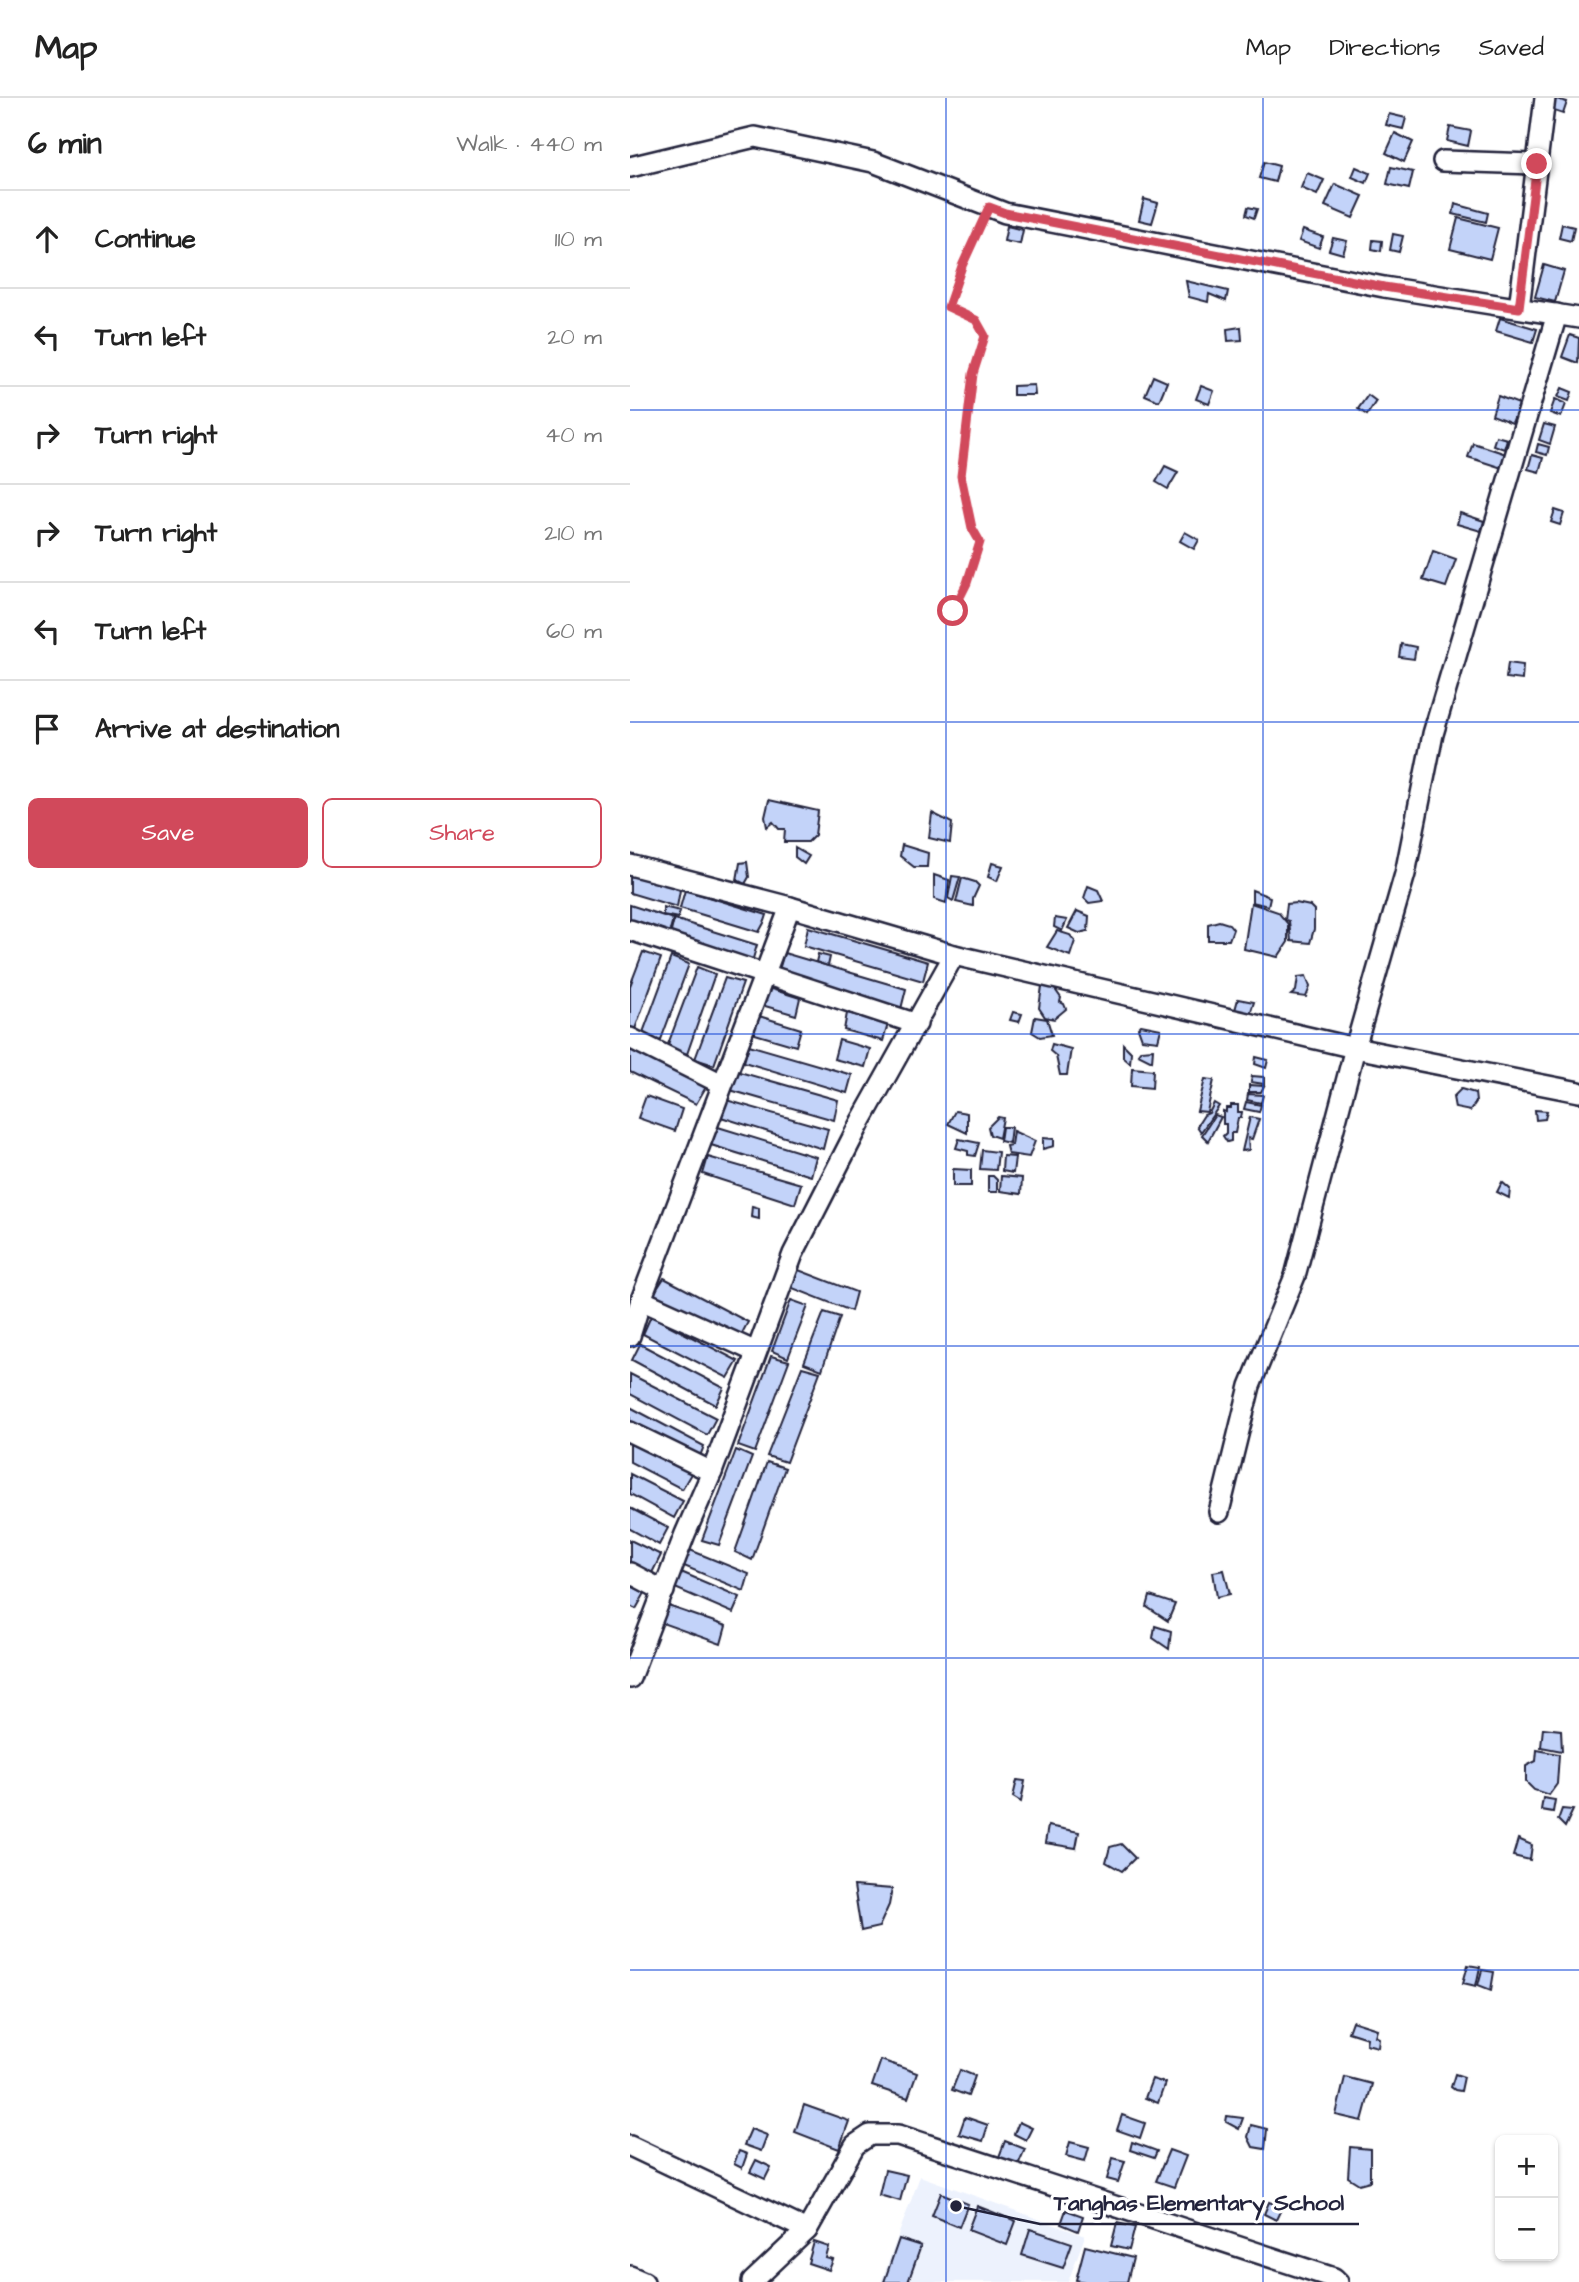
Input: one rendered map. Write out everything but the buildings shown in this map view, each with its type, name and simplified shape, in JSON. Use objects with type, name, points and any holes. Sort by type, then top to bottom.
[{"type":"street","points":[[1519,308],[1545,98]]},
{"type":"street","points":[[630,167],[755,137],[873,162],[1005,213],[1384,287],[1579,318]]},
{"type":"street","points":[[1443,162],[1537,164]]},
{"type":"street","points":[[1219,1512],[1251,1386],[1295,1276],[1355,1048],[1405,874],[1433,734],[1557,314]]},
{"type":"street","points":[[630,865],[790,907],[954,955],[1355,1048],[1579,1093]]},
{"type":"street","points":[[630,1336],[641,1300],[790,907]]},
{"type":"street","points":[[630,930],[917,1024]]},
{"type":"street","points":[[630,1678],[635,1645],[664,1591],[712,1472],[793,1254],[861,1121],[954,955]]},
{"type":"street","points":[[630,1038],[722,1083]]},
{"type":"street","points":[[641,1300],[756,1352]]},
{"type":"street","points":[[630,1432],[712,1472]]},
{"type":"street","points":[[630,1573],[664,1591]]},
{"type":"street","points":[[752,2282],[807,2230],[855,2145],[870,2135],[898,2135],[1334,2278],[1338,2282]]},
{"type":"street","points":[[630,2146],[807,2230]]},
{"type":"street","points":[[630,2276],[644,2282]]},
{"type":"path","points":[[953,611],[967,583],[980,542],[972,528],[961,476],[973,374],[985,336],[976,320],[948,307],[962,266],[989,207]]},
{"type":"shaded area","points":[[920,2176],[1085,2236],[1068,2282],[881,2282]]},
{"type":"place","name":"Tanghas Elementary School","points":[[956,2206]]},
{"type":"route","points":[[953,611],[967,583],[980,542],[972,528],[961,476],[973,374],[985,336],[976,320],[948,307],[962,266],[989,207],[1005,213],[1384,287],[1519,308],[1537,164]]}]
